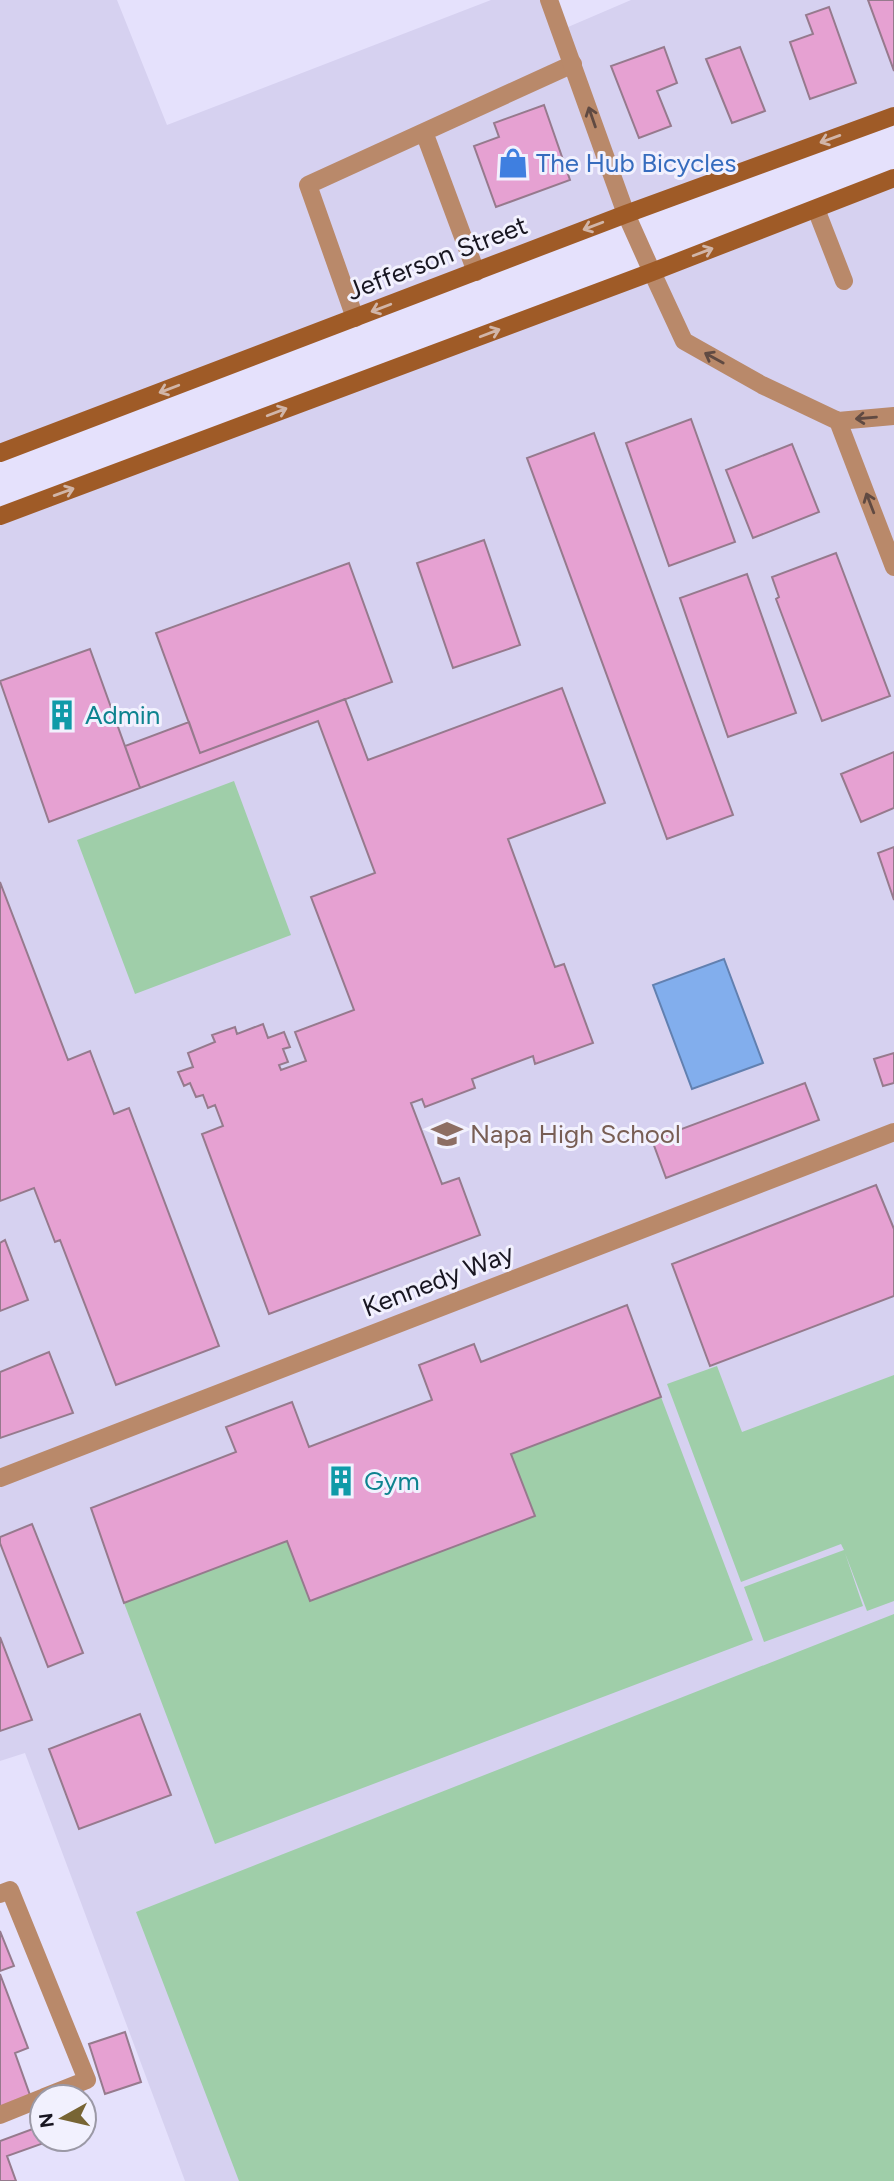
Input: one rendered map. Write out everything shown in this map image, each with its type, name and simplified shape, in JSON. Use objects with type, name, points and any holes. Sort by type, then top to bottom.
[{"type":"main road","name":"Jefferson Street","points":[[0,453],[626,214],[894,116]]},
{"type":"main road","points":[[0,516],[652,272],[894,178]]},
{"type":"street","points":[[549,0],[626,214],[684,341],[762,385],[838,421],[894,416]]},
{"type":"street","points":[[355,318],[308,185],[573,64]]},
{"type":"street","points":[[424,132],[476,272]]},
{"type":"street","points":[[816,209],[844,281]]},
{"type":"street","points":[[838,421],[894,567]]},
{"type":"street","name":"Kennedy Way","points":[[0,1478],[894,1132]]},
{"type":"street","points":[[0,1894],[10,1890],[87,2080],[79,2083]]},
{"type":"street","points":[[0,2115],[28,2103]]},
{"type":"shaded area","points":[[0,0],[117,0],[167,125],[491,0],[549,0],[561,30],[631,0],[894,0],[894,116],[0,453]]},
{"type":"shaded area","name":"Napa High School","points":[[894,178],[894,2181],[185,2181],[25,1753],[0,1761],[0,516]]},
{"type":"green space","points":[[234,781],[291,935],[135,994],[77,840]]},
{"type":"green space","points":[[717,1366],[742,1432],[894,1375],[894,1601],[867,1611],[845,1553],[863,1606],[764,1642],[744,1587],[844,1550],[841,1544],[741,1582],[667,1384]]},
{"type":"green space","points":[[661,1397],[753,1640],[215,1844],[124,1603],[287,1541],[535,1515],[511,1454]]},
{"type":"green space","points":[[894,1614],[894,2181],[239,2181],[136,1912]]},
{"type":"water","points":[[724,959],[763,1063],[692,1089],[653,985]]},
{"type":"building","points":[[868,0],[894,0],[894,71]]},
{"type":"building","points":[[829,7],[856,83],[810,99],[790,42],[813,34],[806,15]]},
{"type":"building","points":[[664,47],[677,83],[657,91],[671,126],[639,138],[611,66]]},
{"type":"building","points":[[740,47],[765,111],[732,123],[706,59]]},
{"type":"building","points":[[544,105],[570,180],[496,207],[474,146],[499,137],[494,123]]},
{"type":"building","points":[[691,419],[735,542],[669,566],[626,443]]},
{"type":"building","points":[[594,433],[733,815],[667,839],[527,458]]},
{"type":"building","points":[[792,444],[819,512],[753,538],[726,470]]},
{"type":"building","points":[[484,540],[520,645],[453,668],[417,563]]},
{"type":"building","points":[[836,553],[890,696],[822,721],[776,599],[779,597],[772,577]]},
{"type":"building","points":[[349,563],[392,682],[200,753],[156,633]]},
{"type":"building","points":[[747,574],[796,713],[728,737],[680,598]]},
{"type":"building","name":"Admin","points":[[90,649],[140,788],[49,822],[0,681]]},
{"type":"building","points":[[562,688],[605,803],[508,839],[555,967],[564,964],[593,1043],[535,1064],[533,1056],[472,1079],[475,1088],[425,1107],[422,1099],[411,1103],[442,1184],[459,1178],[480,1235],[269,1314],[202,1134],[223,1126],[215,1105],[208,1108],[203,1095],[196,1097],[190,1083],[184,1086],[178,1072],[193,1067],[188,1053],[215,1042],[212,1035],[235,1027],[237,1034],[263,1024],[268,1038],[284,1032],[290,1047],[283,1049],[288,1062],[279,1065],[281,1070],[306,1061],[295,1032],[354,1010],[311,897],[375,873],[318,721],[140,788],[125,746],[189,722],[200,753],[345,699],[368,760]]},
{"type":"building","points":[[894,752],[894,808],[861,822],[841,774]]},
{"type":"building","points":[[894,847],[894,900],[878,853]]},
{"type":"building","points":[[0,882],[68,1060],[90,1051],[114,1114],[129,1108],[219,1346],[116,1385],[60,1240],[55,1242],[34,1188],[0,1201]]},
{"type":"building","points":[[894,1053],[894,1083],[883,1086],[874,1059]]},
{"type":"building","points":[[805,1083],[819,1120],[666,1178],[652,1140]]},
{"type":"building","points":[[876,1185],[894,1229],[894,1296],[710,1366],[672,1264]]},
{"type":"building","points":[[5,1240],[28,1300],[0,1311],[0,1243]]},
{"type":"building","name":"Gym","points":[[627,1305],[661,1397],[511,1454],[535,1516],[310,1601],[287,1541],[124,1603],[91,1508],[236,1452],[226,1427],[292,1402],[309,1447],[432,1400],[419,1365],[474,1344],[481,1362]]},
{"type":"building","points":[[49,1352],[73,1413],[0,1438],[0,1372]]},
{"type":"building","points":[[32,1524],[83,1653],[48,1667],[0,1543],[0,1537]]},
{"type":"building","points":[[0,1637],[32,1720],[0,1731]]},
{"type":"building","points":[[140,1714],[171,1795],[79,1829],[49,1749]]},
{"type":"building","points":[[0,1931],[14,1966],[0,1971]]},
{"type":"building","points":[[0,1974],[28,2048],[15,2053],[28,2090],[28,2099],[0,2110]]},
{"type":"building","points":[[125,2032],[141,2082],[105,2094],[89,2044]]},
{"type":"building","points":[[28,2131],[28,2149],[7,2156],[16,2181],[0,2181],[0,2141]]},
{"type":"place","name":"The Hub Bicycles","points":[[513,163]]},
{"type":"place","name":"Admin","points":[[62,715]]},
{"type":"place","name":"Napa High School","points":[[447,1134]]},
{"type":"place","name":"Gym","points":[[341,1481]]}]
